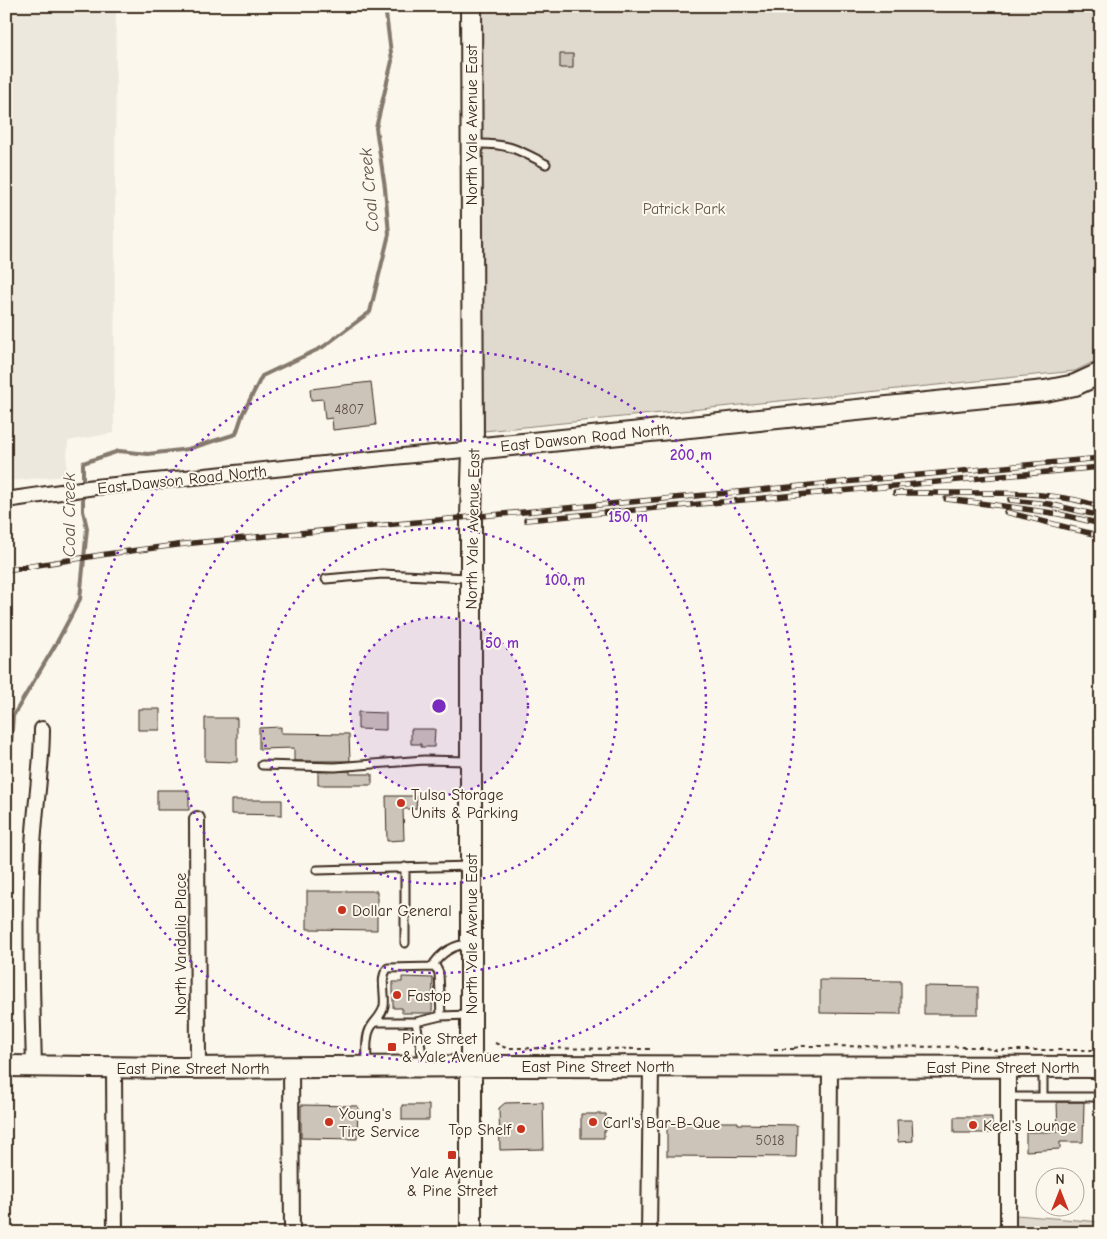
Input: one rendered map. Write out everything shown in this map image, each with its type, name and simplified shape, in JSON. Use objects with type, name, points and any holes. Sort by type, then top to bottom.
[{"type":"main road","name":"North Yale Avenue East","points":[[470,6],[473,449],[471,578],[471,1233]]},
{"type":"main road","name":"East Dawson Road North","points":[[473,449],[1046,391],[1075,385],[1101,373]]},
{"type":"main road","name":"East Pine Street North","points":[[6,1066],[114,1068],[424,1067],[652,1058],[830,1067],[1101,1067]]},
{"type":"street","name":"East Dawson Road North","points":[[6,500],[95,487],[473,449]]},
{"type":"street","points":[[34,1066],[32,880],[34,831],[42,761],[42,729]]},
{"type":"street","name":"North Vandalia Place","points":[[197,819],[198,1068]]},
{"type":"street","points":[[649,1233],[652,1058]]},
{"type":"street","points":[[829,1233],[830,1067]]},
{"type":"street","points":[[1008,1067],[1008,1233]]},
{"type":"street","points":[[114,1068],[115,1233]]},
{"type":"street","points":[[291,1068],[292,1233]]},
{"type":"lane","points":[[471,144],[493,144],[513,147],[546,164]]},
{"type":"lane","points":[[326,579],[382,574],[471,578]]},
{"type":"lane","points":[[262,765],[335,767],[424,760],[471,761]]},
{"type":"lane","points":[[317,870],[471,866]]},
{"type":"lane","points":[[405,867],[405,943]]},
{"type":"lane","points":[[432,966],[440,956],[453,947],[471,944]]},
{"type":"lane","points":[[367,1067],[368,1034],[381,1014],[384,1005],[384,974],[388,968],[432,966],[438,970],[440,974],[441,1016]]},
{"type":"lane","points":[[376,1022],[416,1022],[441,1016],[471,1015]]},
{"type":"lane","points":[[416,1022],[424,1067]]},
{"type":"lane","points":[[1043,1067],[1043,1097]]},
{"type":"lane","points":[[1008,1097],[1101,1097]]},
{"type":"path","name":"East Pine Street North","points":[[496,1044],[506,1048],[652,1058]]},
{"type":"path","name":"East Pine Street North","points":[[767,1050],[791,1049],[803,1046],[1101,1050]]},
{"type":"shaded area","points":[[6,6],[116,6],[114,433],[68,441],[66,476],[6,481]]},
{"type":"green space","name":"Patrick Park","points":[[479,6],[1101,6],[1101,358],[1075,371],[484,431]]},
{"type":"green space","points":[[1016,1215],[1101,1222],[1101,1233],[1016,1233]]},
{"type":"building","points":[[560,54],[573,54],[573,68],[560,68]]},
{"type":"building","points":[[371,382],[376,425],[333,430],[332,418],[325,419],[323,399],[311,400],[310,389]]},
{"type":"building","points":[[138,709],[160,709],[160,730],[138,730]]},
{"type":"building","points":[[358,712],[386,713],[386,730],[358,729]]},
{"type":"building","points":[[205,718],[237,718],[237,762],[205,761]]},
{"type":"building","points":[[281,727],[281,733],[349,734],[350,761],[294,761],[294,748],[259,749],[259,728]]},
{"type":"building","points":[[411,729],[435,729],[434,747],[421,747],[421,744],[411,744]]},
{"type":"building","points":[[350,771],[350,774],[372,774],[372,785],[318,785],[318,772]]},
{"type":"building","points":[[157,790],[189,790],[189,810],[157,810]]},
{"type":"building","points":[[386,796],[417,796],[416,809],[403,809],[404,840],[387,841]]},
{"type":"building","points":[[231,800],[282,800],[282,815],[231,814]]},
{"type":"building","name":"Dollar General","points":[[307,891],[377,891],[377,930],[307,929]]},
{"type":"building","points":[[402,977],[433,978],[432,1013],[402,1013],[402,1008],[393,1008],[393,982],[402,982]]},
{"type":"building","points":[[820,980],[901,981],[901,1014],[820,1013]]},
{"type":"building","points":[[924,986],[978,987],[978,1014],[924,1014]]},
{"type":"building","name":"Top Shelf","points":[[543,1102],[544,1149],[500,1150],[499,1108],[505,1103]]},
{"type":"building","points":[[1057,1102],[1084,1102],[1083,1142],[1060,1142],[1060,1149],[1026,1151],[1026,1132],[1058,1132]]},
{"type":"building","name":"Young's Tire Service","points":[[301,1105],[358,1106],[357,1139],[301,1138]]},
{"type":"building","points":[[402,1105],[429,1105],[429,1120],[402,1120]]},
{"type":"building","name":"Carl's Bar-B-Que","points":[[581,1114],[606,1114],[604,1138],[581,1138]]},
{"type":"building","name":"Keel's Lounge","points":[[954,1117],[992,1117],[992,1133],[954,1133]]},
{"type":"building","points":[[897,1120],[912,1120],[913,1141],[898,1142]]},
{"type":"building","points":[[667,1122],[738,1122],[738,1124],[797,1125],[796,1157],[667,1156]]},
{"type":"waterway","name":"Coal Creek","points":[[83,486],[83,463],[119,451],[148,454],[188,449],[236,434],[243,413],[262,376],[323,347],[370,312],[389,234],[385,188],[376,128],[392,61],[385,6]]},
{"type":"waterway","name":"Coal Creek","points":[[6,756],[11,743],[13,716],[56,644],[80,599],[87,528],[83,511],[83,493]]},
{"type":"railway","points":[[6,570],[193,543],[1101,458]]},
{"type":"railway","points":[[526,520],[1101,467]]},
{"type":"railway","points":[[895,493],[1035,494],[1068,498],[1101,507]]},
{"type":"railway","points":[[946,499],[1059,514],[1101,524]]},
{"type":"railway","points":[[1010,500],[1049,504],[1101,516]]},
{"type":"railway","points":[[1006,512],[1101,536]]},
{"type":"place","name":"Tulsa Storage Units & Parking","points":[[401,803]]},
{"type":"place","name":"Dollar General","points":[[342,910]]},
{"type":"place","name":"Fastop","points":[[397,995]]},
{"type":"place","name":"Pine Street & Yale Avenue","points":[[392,1047]]},
{"type":"place","name":"Young's Tire Service","points":[[329,1122]]},
{"type":"place","name":"Carl's Bar-B-Que","points":[[593,1122]]},
{"type":"place","name":"Keel's Lounge","points":[[973,1125]]},
{"type":"place","name":"Top Shelf","points":[[521,1129]]},
{"type":"place","name":"Yale Avenue & Pine Street","points":[[452,1155]]}]
